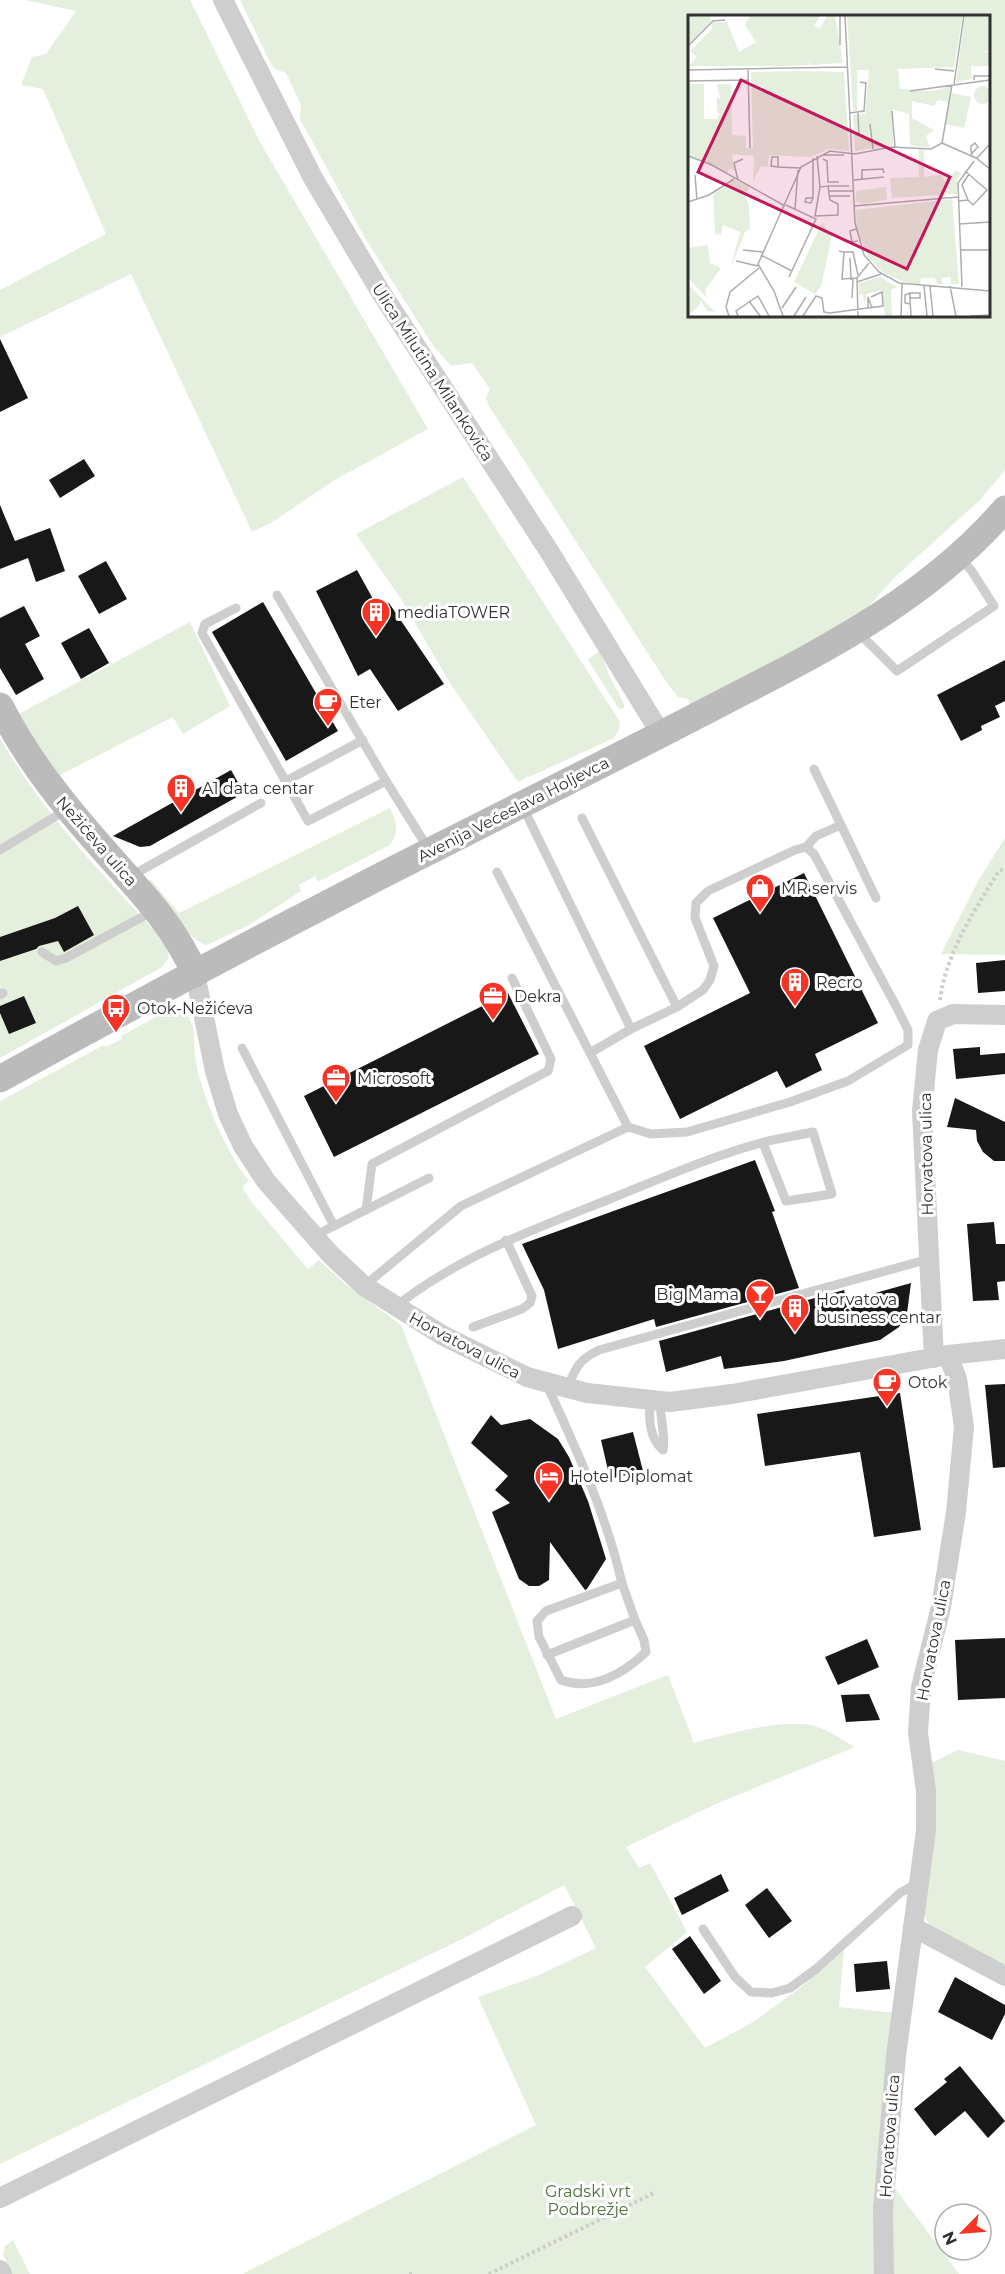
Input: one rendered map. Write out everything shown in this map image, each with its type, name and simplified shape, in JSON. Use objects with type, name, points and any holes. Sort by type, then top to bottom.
[{"type":"street","name":"Ulica Milutina Milankovića","points":[[224,0],[313,178],[380,291],[549,551],[661,734]]},
{"type":"street","name":"Avenija Većeslava Holjevca","points":[[0,1079],[430,850],[806,659],[909,596],[958,556],[1005,510]]},
{"type":"street","name":"Nežićeva ulica","points":[[0,706],[41,775],[68,809],[157,909],[179,941],[195,974]]},
{"type":"street","name":"Horvatova ulica","points":[[195,974],[215,1071],[228,1114],[243,1146],[266,1182],[314,1236],[364,1286],[442,1335],[526,1377],[567,1388],[616,1397],[670,1402],[732,1394],[941,1356],[1005,1349]]},
{"type":"street","name":"Horvatova ulica","points":[[885,2274],[884,2210],[896,2056],[926,1830],[926,1791],[918,1733],[921,1687],[941,1607],[956,1512],[964,1427],[957,1379],[941,1356],[929,1259],[922,1111],[928,1050],[937,1021],[953,1014],[1005,1015]]},
{"type":"street","points":[[0,2198],[572,1916]]},
{"type":"street","points":[[913,1927],[1005,1976]]},
{"type":"lane","points":[[856,630],[897,672],[994,606],[971,570],[958,556]]},
{"type":"lane","points":[[277,595],[386,781],[430,850]]},
{"type":"lane","points":[[236,608],[206,624],[202,633],[308,821],[386,781]]},
{"type":"lane","points":[[286,781],[363,740]]},
{"type":"lane","points":[[814,769],[876,898]]},
{"type":"lane","points":[[129,877],[261,803]]},
{"type":"lane","points":[[521,804],[631,1029]]},
{"type":"lane","points":[[0,850],[68,809]]},
{"type":"lane","points":[[582,818],[677,1007]]},
{"type":"lane","points":[[590,1053],[631,1029],[677,1007],[703,990],[710,980],[714,966],[695,918],[696,903],[708,891],[806,847],[816,836],[840,825]]},
{"type":"lane","points":[[364,1286],[461,1206],[628,1127],[651,1134],[687,1132],[790,1102],[848,1081],[908,1045],[908,1030],[897,1008],[814,854],[806,847]]},
{"type":"lane","points":[[497,872],[628,1127]]},
{"type":"lane","points":[[42,952],[56,961],[66,958],[157,909]]},
{"type":"lane","points":[[366,1210],[372,1164],[548,1071],[551,1059],[512,978]]},
{"type":"lane","points":[[242,1048],[334,1226]]},
{"type":"lane","points":[[395,1307],[450,1269],[506,1240],[681,1171],[763,1143],[813,1132],[832,1194],[786,1201],[763,1143]]},
{"type":"lane","points":[[314,1236],[429,1178]]},
{"type":"lane","points":[[472,1327],[522,1309],[530,1303],[532,1296],[506,1240]]},
{"type":"lane","points":[[567,1388],[583,1357],[599,1350],[929,1259]]},
{"type":"lane","points":[[546,1383],[587,1477],[615,1550],[622,1583],[634,1620],[644,1640],[646,1652],[632,1666],[609,1678],[589,1684],[573,1685],[561,1680],[539,1637],[537,1621],[546,1611],[622,1583]]},
{"type":"lane","points":[[547,1655],[634,1620]]},
{"type":"lane","points":[[703,1929],[735,1977],[751,1992],[772,1993],[790,1988],[816,1969],[900,1893],[920,1882]]},
{"type":"path","points":[[943,977],[972,913],[999,871],[1005,869]]},
{"type":"path","points":[[489,2274],[656,2192]]},
{"type":"green space","points":[[25,0],[190,0],[260,142],[428,429],[333,481],[271,523],[252,532],[131,274],[0,337],[0,290],[106,234],[43,89],[21,85],[32,57],[46,54],[76,11]]},
{"type":"green space","points":[[240,0],[1005,0],[1005,470],[981,499],[895,577],[866,609],[811,642],[691,706],[688,699],[678,697],[667,683],[489,406],[486,398],[490,389],[472,363],[451,366],[434,347],[365,238],[300,119],[301,105],[286,73],[275,69]]},
{"type":"green space","points":[[463,477],[620,722],[619,730],[614,738],[518,782],[450,683],[401,599],[356,534]]},
{"type":"green space","points":[[190,622],[230,706],[183,734],[173,717],[54,778],[15,716]]},
{"type":"green space","points":[[600,650],[624,708],[620,709],[617,706],[588,660]]},
{"type":"green space","points":[[0,738],[33,790],[71,838],[154,930],[169,951],[168,959],[162,967],[0,1058]]},
{"type":"green space","points":[[390,808],[396,826],[390,845],[318,882],[315,876],[299,885],[301,891],[249,925],[207,945],[184,928],[147,882],[151,880],[179,913]]},
{"type":"green space","points":[[1005,838],[1005,955],[941,954],[978,881]]},
{"type":"green space","name":"Gradski vrt Podbrežje","points":[[174,1011],[189,1017],[192,1023],[196,1062],[204,1092],[224,1141],[249,1181],[242,1187],[252,1203],[308,1269],[319,1260],[344,1283],[401,1325],[556,1719],[668,1675],[694,1743],[756,1728],[805,1724],[818,1727],[855,1747],[718,1803],[626,1847],[639,1868],[650,1863],[687,1932],[645,1967],[705,2048],[755,2021],[801,1987],[844,1949],[839,2007],[896,2013],[877,2274],[242,2274],[536,2125],[478,1997],[539,1975],[596,1948],[564,1885],[464,1938],[0,2164],[0,1101],[104,1045],[106,1047],[122,1039],[121,1036],[165,1012]]},
{"type":"green space","points":[[958,1750],[1005,1761],[1005,1970],[932,1930],[925,1917],[931,1763]]},
{"type":"green space","points":[[892,2184],[933,2239],[933,2262],[950,2262],[959,2274],[890,2274]]},
{"type":"green space","points":[[13,2240],[30,2274],[12,2274],[3,2255],[5,2246]]},
{"type":"building","points":[[0,339],[28,398],[0,412]]},
{"type":"building","points":[[84,459],[95,476],[60,498],[49,480]]},
{"type":"building","points":[[0,505],[15,541],[50,528],[65,571],[36,582],[28,558],[0,569]]},
{"type":"building","points":[[106,561],[127,599],[99,614],[78,576]]},
{"type":"building","name":"mediaTOWER","points":[[357,570],[378,608],[389,603],[444,684],[398,711],[370,669],[358,676],[316,591]]},
{"type":"building","points":[[263,602],[338,731],[286,761],[212,632]]},
{"type":"building","points":[[24,606],[40,636],[25,644],[44,679],[16,695],[0,668],[0,618]]},
{"type":"building","points":[[89,628],[109,663],[81,679],[61,643]]},
{"type":"building","points":[[1005,660],[1005,701],[995,706],[1000,717],[981,726],[982,730],[961,741],[937,695]]},
{"type":"building","name":"A1 data centar","points":[[231,770],[244,793],[150,846],[140,847],[113,836]]},
{"type":"building","name":"Recro","points":[[804,873],[878,1023],[815,1054],[822,1070],[786,1088],[777,1071],[680,1119],[644,1046],[750,993],[713,918]]},
{"type":"building","points":[[78,906],[94,935],[64,952],[58,941],[0,961],[0,937],[55,918]]},
{"type":"building","points":[[1005,960],[1005,991],[978,993],[976,963]]},
{"type":"building","points":[[508,993],[539,1054],[334,1157],[304,1096]]},
{"type":"building","points":[[24,996],[36,1023],[9,1034],[0,1013],[0,1006]]},
{"type":"building","points":[[980,1047],[980,1055],[1005,1053],[1005,1074],[956,1079],[953,1049]]},
{"type":"building","points":[[955,1098],[1005,1122],[1005,1161],[994,1161],[983,1152],[977,1141],[976,1130],[947,1127]]},
{"type":"building","points":[[755,1160],[775,1211],[772,1212],[799,1288],[656,1327],[654,1319],[558,1349],[544,1290],[522,1244]]},
{"type":"building","points":[[994,1222],[996,1244],[1005,1244],[1005,1281],[997,1282],[999,1300],[973,1301],[967,1224]]},
{"type":"building","name":"Horvatova business centar","points":[[911,1283],[907,1313],[899,1327],[880,1340],[784,1361],[724,1369],[721,1356],[666,1372],[659,1341],[844,1290],[847,1301]]},
{"type":"building","points":[[1005,1384],[1005,1467],[993,1468],[985,1385]]},
{"type":"building","points":[[900,1393],[921,1530],[874,1537],[860,1452],[765,1466],[757,1414]]},
{"type":"building","name":"Hotel Diplomat","points":[[491,1415],[501,1425],[530,1419],[558,1439],[569,1457],[588,1501],[606,1559],[587,1589],[585,1590],[550,1542],[549,1580],[539,1586],[529,1586],[519,1579],[492,1512],[510,1503],[495,1490],[508,1476],[471,1443]]},
{"type":"building","points":[[633,1432],[643,1471],[610,1479],[601,1440]]},
{"type":"building","points":[[1005,1638],[1005,1698],[958,1700],[955,1640]]},
{"type":"building","points":[[867,1639],[879,1667],[838,1685],[825,1657]]},
{"type":"building","points":[[869,1694],[880,1720],[846,1722],[841,1695]]},
{"type":"building","points":[[721,1874],[729,1891],[682,1915],[674,1898]]},
{"type":"building","points":[[767,1888],[792,1921],[769,1938],[745,1905]]},
{"type":"building","points":[[690,1936],[721,1981],[704,1994],[672,1949]]},
{"type":"building","points":[[887,1961],[890,1989],[856,1992],[854,1964]]},
{"type":"building","points":[[955,1977],[1005,2005],[1005,2014],[992,2040],[938,2012]]},
{"type":"building","points":[[960,2066],[1005,2121],[988,2138],[965,2111],[935,2136],[914,2109],[947,2082],[944,2079]]},
{"type":"place","name":"mediaTOWER","points":[[376,638]]},
{"type":"place","name":"Eter","points":[[328,728]]},
{"type":"place","name":"A1 data centar","points":[[181,814]]},
{"type":"place","name":"MR servis","points":[[760,914]]},
{"type":"place","name":"Recro","points":[[795,1008]]},
{"type":"place","name":"Dekra","points":[[493,1022]]},
{"type":"place","name":"Otok-Nežićeva","points":[[116,1034]]},
{"type":"place","name":"Microsoft","points":[[336,1104]]},
{"type":"place","name":"Big Mama","points":[[760,1320]]},
{"type":"place","name":"Horvatova business centar","points":[[795,1334]]},
{"type":"place","name":"Otok","points":[[887,1408]]},
{"type":"place","name":"Hotel Diplomat","points":[[549,1502]]}]
